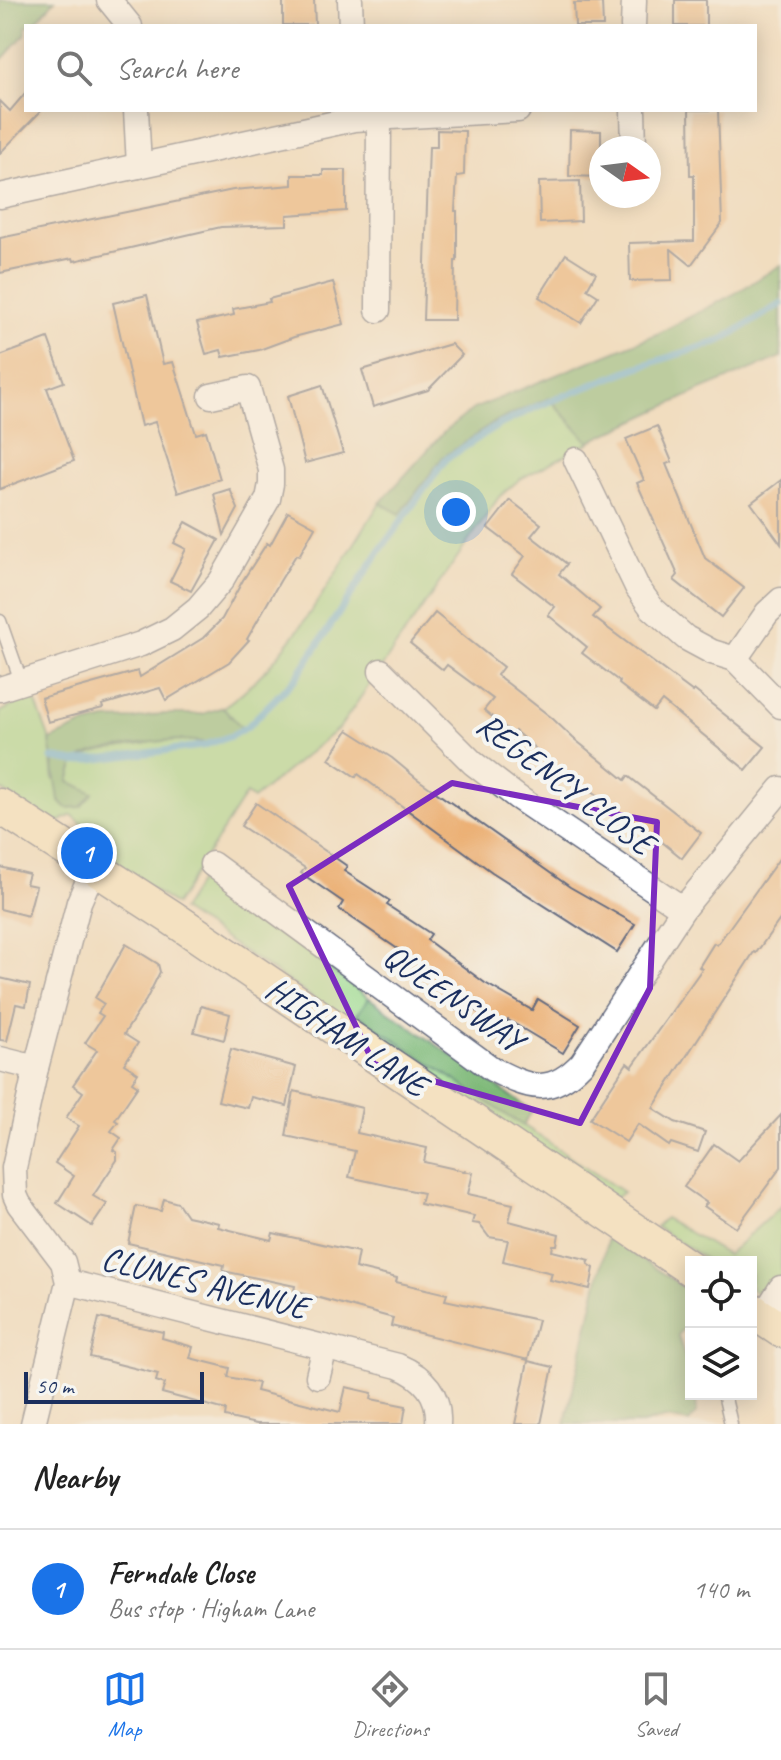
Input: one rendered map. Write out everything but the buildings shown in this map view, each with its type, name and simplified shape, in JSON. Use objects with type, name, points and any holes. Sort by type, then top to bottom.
[{"type":"street","points":[[109,0],[128,24]]},
{"type":"street","points":[[350,0],[351,24]]},
{"type":"street","points":[[633,24],[634,0]]},
{"type":"street","points":[[136,112],[139,166]]},
{"type":"street","points":[[0,196],[354,115],[379,118],[483,112]]},
{"type":"street","points":[[633,112],[634,136]]},
{"type":"street","points":[[378,310],[379,118]]},
{"type":"street","points":[[11,685],[141,644],[172,629],[198,608],[221,581],[268,499],[271,470],[248,388],[211,396]]},
{"type":"street","points":[[576,460],[637,587],[652,608],[686,638],[712,652],[735,659],[781,706]]},
{"type":"street","points":[[735,659],[767,613],[781,600]]},
{"type":"street","name":"REGENCY CLOSE","points":[[381,671],[473,763],[517,797],[683,909]]},
{"type":"street","name":"QUEENSWAY","points":[[212,864],[492,1069],[523,1085],[540,1087],[568,1078],[582,1063],[683,909],[781,789]]},
{"type":"street","name":"HIGHAM LANE","points":[[0,806],[95,865],[685,1265]]},
{"type":"street","points":[[33,1424],[68,1282],[63,1262],[15,1195],[14,1168],[79,902],[95,865]]},
{"type":"street","points":[[0,1059],[36,1068]]},
{"type":"street","name":"CLUNES AVENUE","points":[[68,1282],[411,1372],[425,1382],[435,1396],[438,1424]]},
{"type":"street","points":[[765,1319],[781,1288]]},
{"type":"street","name":"CLUNES AVENUE","points":[[318,1376],[325,1347]]},
{"type":"lane","points":[[0,621],[11,685]]},
{"type":"lane","points":[[725,1400],[731,1424]]},
{"type":"highlighted area","points":[[452,783],[657,822],[650,988],[580,1123],[374,1064],[289,886]]},
{"type":"green space","points":[[0,0],[55,0],[34,24],[24,24],[24,35],[0,62]]},
{"type":"green space","points":[[781,265],[781,357],[589,442],[549,398],[497,421],[443,457],[400,514],[380,503],[443,433],[473,409],[659,333],[734,294]]},
{"type":"green space","points":[[550,398],[589,443],[520,479],[499,497],[340,727],[253,799],[246,794],[175,905],[82,843],[87,828],[72,815],[53,825],[0,789],[0,712],[33,695],[50,740],[54,780],[69,781],[75,762],[95,753],[165,741],[188,740],[213,744],[242,729],[223,707],[268,667],[289,641],[380,503],[400,513],[443,457],[497,421]]},
{"type":"green space","points":[[223,707],[243,729],[213,744],[188,740],[165,741],[90,754],[75,762],[69,781],[93,793],[81,807],[67,808],[59,800],[50,740],[81,726],[106,720],[160,714],[202,714]]},
{"type":"green space","points":[[204,874],[369,998],[357,1014],[623,1192],[614,1199],[181,910]]},
{"type":"green space","points":[[369,998],[532,1111],[523,1126],[357,1014]]},
{"type":"green space","points":[[781,1206],[781,1308],[757,1293],[757,1256],[701,1256],[656,1227],[665,1218],[727,1255]]},
{"type":"green space","points":[[608,1237],[685,1288],[685,1326],[678,1335],[685,1358],[685,1400],[696,1400],[697,1412],[689,1422],[665,1418],[642,1424],[565,1424]]},
{"type":"waterway","points":[[52,758],[75,762],[202,746],[248,726],[296,678],[381,549],[446,459],[497,426],[536,407],[635,368],[720,341],[781,304]]},
{"type":"place","name":"Ferndale Close","points":[[87,853]]}]
